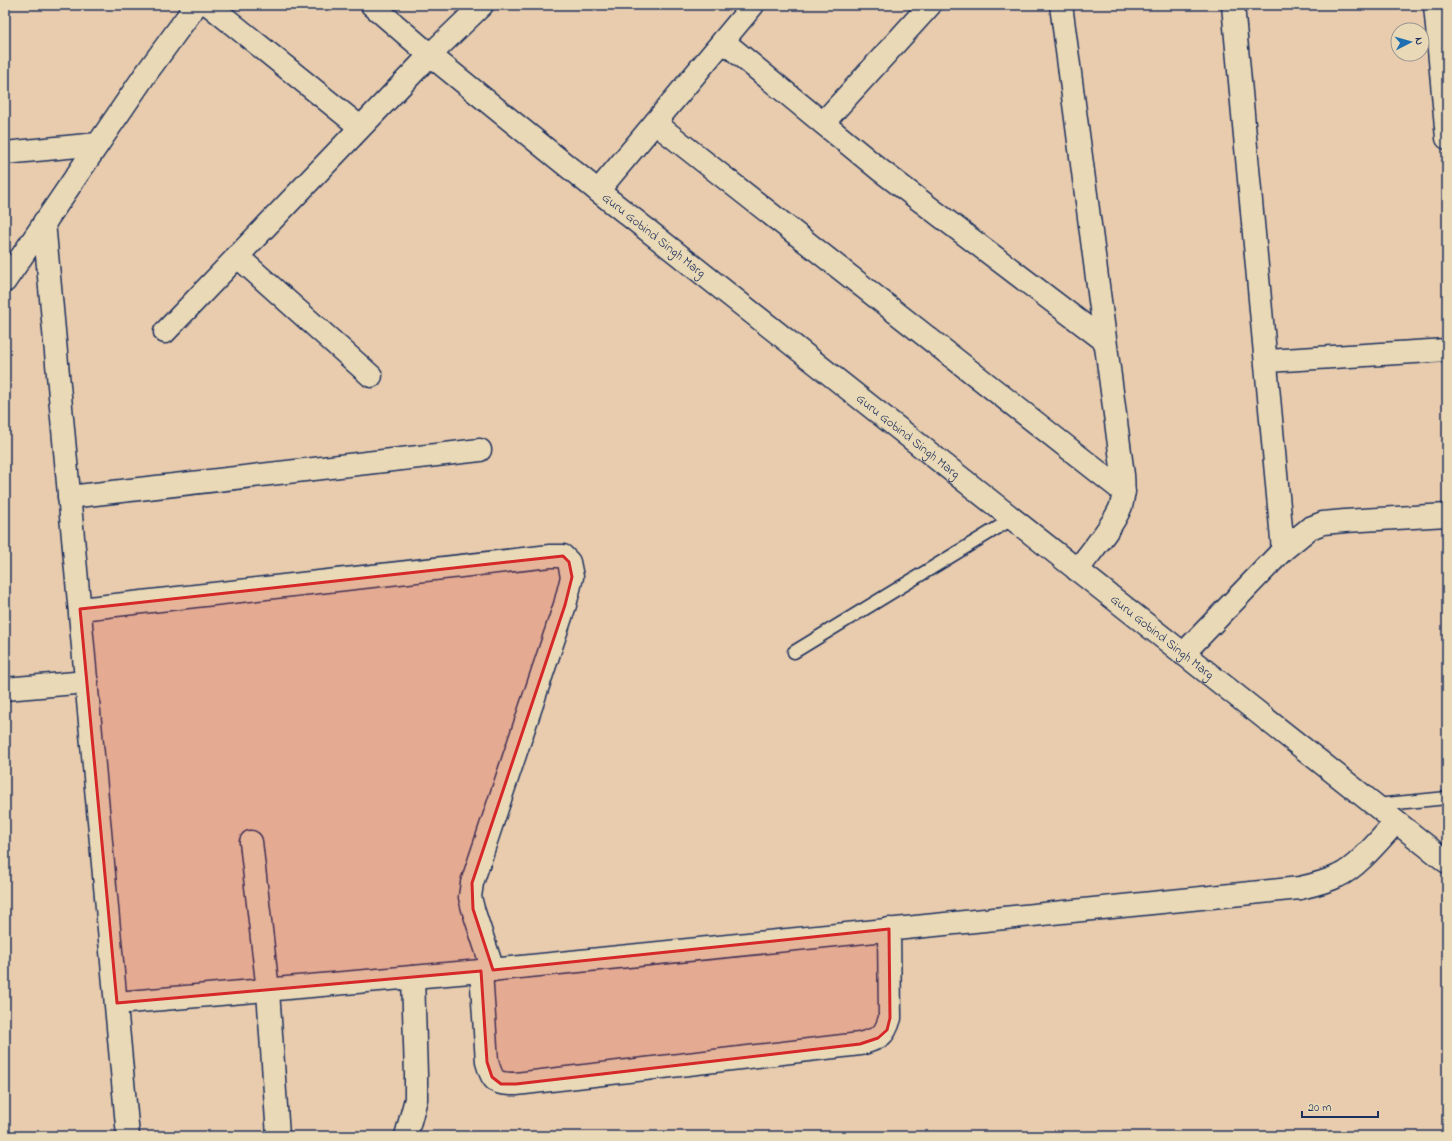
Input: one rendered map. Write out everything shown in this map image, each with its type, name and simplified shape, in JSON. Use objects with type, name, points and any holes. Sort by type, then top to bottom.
[{"type":"street","points":[[5,281],[13,258],[44,222],[145,75],[196,5]]},
{"type":"street","points":[[209,5],[360,127]]},
{"type":"street","name":"Guru Gobind Singh Marg","points":[[372,5],[430,55],[598,191],[1447,862]]},
{"type":"street","points":[[165,332],[360,127],[430,55],[482,5]]},
{"type":"street","points":[[598,191],[752,5]]},
{"type":"street","points":[[823,123],[930,5]]},
{"type":"street","points":[[1061,5],[1124,492],[1121,506],[1113,521],[1077,570]]},
{"type":"street","points":[[1233,5],[1283,550]]},
{"type":"street","points":[[1434,5],[1447,138]]},
{"type":"street","points":[[723,41],[880,170],[1105,341]]},
{"type":"street","points":[[655,123],[1124,492]]},
{"type":"street","points":[[5,153],[98,144]]},
{"type":"street","points":[[44,222],[117,1003],[128,1136]]},
{"type":"street","points":[[237,256],[371,376]]},
{"type":"street","points":[[1266,361],[1447,350]]},
{"type":"street","points":[[70,497],[480,450]]},
{"type":"street","points":[[1183,654],[1283,550],[1298,536],[1310,528],[1323,523],[1447,515]]},
{"type":"street","points":[[80,609],[550,556],[563,556],[569,562],[572,577],[565,605],[472,883],[470,897],[487,970],[487,1062],[492,1077],[501,1084],[516,1084],[860,1044],[878,1038],[887,1030],[890,1018],[889,929]]},
{"type":"street","points":[[5,689],[87,682]]},
{"type":"street","points":[[117,1003],[487,970],[1300,888],[1340,876],[1356,864],[1396,822]]},
{"type":"street","points":[[251,842],[268,990],[278,1136]]},
{"type":"street","points":[[406,1136],[416,1099],[413,977]]},
{"type":"lane","points":[[794,652],[1012,519]]},
{"type":"lane","points":[[1376,805],[1447,798]]},
{"type":"highlighted area","points":[[563,556],[569,562],[572,577],[565,605],[472,883],[473,909],[493,970],[889,929],[890,1018],[887,1030],[878,1038],[860,1044],[516,1084],[501,1084],[492,1077],[487,1062],[481,971],[117,1003],[80,609]]}]
